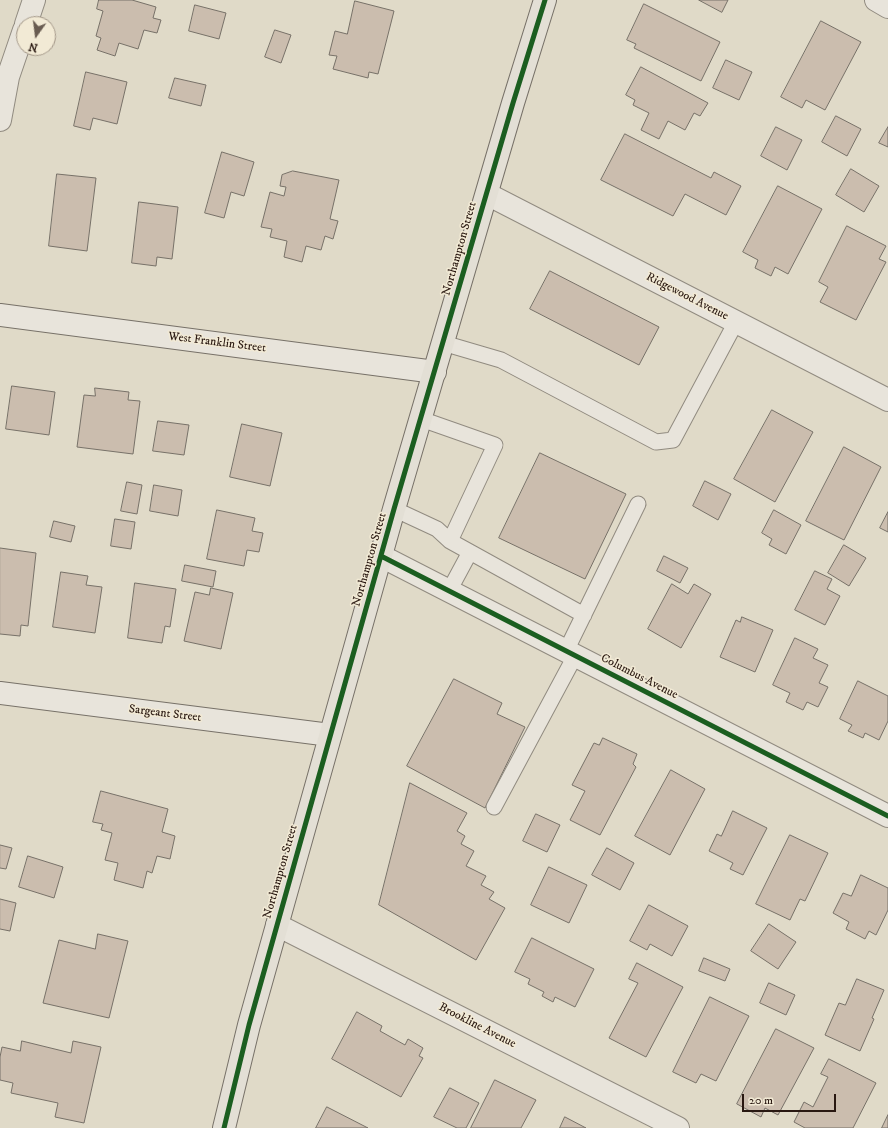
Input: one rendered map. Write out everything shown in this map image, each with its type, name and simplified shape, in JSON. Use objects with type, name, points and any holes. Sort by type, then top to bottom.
[{"type":"main road","name":"Northampton Street","points":[[224,1128],[248,1025],[394,509],[545,0]]},
{"type":"street","points":[[29,16],[34,0]]},
{"type":"street","points":[[876,0],[888,7]]},
{"type":"street","points":[[0,120],[8,77],[16,54]]},
{"type":"street","name":"Ridgewood Avenue","points":[[487,194],[888,400]]},
{"type":"street","name":"West Franklin Street","points":[[0,315],[435,372]]},
{"type":"street","name":"Columbus Avenue","points":[[381,556],[888,816]]},
{"type":"street","name":"Sargeant Street","points":[[0,692],[330,735]]},
{"type":"street","name":"Brookline Avenue","points":[[277,925],[678,1128]]},
{"type":"lane","points":[[443,343],[501,360],[656,442],[673,440],[736,322]]},
{"type":"lane","points":[[421,419],[495,445],[450,541]]},
{"type":"lane","points":[[494,807],[570,653],[584,615],[638,504]]},
{"type":"lane","points":[[394,509],[437,528],[450,541],[584,615]]},
{"type":"lane","points":[[449,591],[470,552]]},
{"type":"building","points":[[99,0],[132,0],[156,7],[153,18],[161,20],[157,33],[144,30],[138,49],[119,43],[115,56],[97,50],[101,38],[96,36],[103,11],[97,9]]},
{"type":"building","points":[[699,0],[728,0],[722,12]]},
{"type":"building","points":[[355,1],[394,11],[378,74],[369,72],[368,78],[333,69],[337,56],[329,55],[335,31],[347,34]]},
{"type":"building","points":[[644,4],[720,42],[701,81],[634,48],[636,44],[627,40]]},
{"type":"building","points":[[195,5],[226,13],[219,39],[189,31]]},
{"type":"building","points":[[821,21],[861,42],[825,110],[806,100],[802,108],[781,97]]},
{"type":"building","points":[[275,30],[291,35],[281,63],[265,57]]},
{"type":"building","points":[[726,60],[752,72],[739,100],[713,88]]},
{"type":"building","points":[[641,67],[708,103],[700,116],[694,113],[685,130],[668,121],[659,139],[641,130],[649,113],[633,105],[635,100],[626,95]]},
{"type":"building","points":[[86,72],[127,82],[117,124],[93,118],[90,130],[74,126]]},
{"type":"building","points":[[175,78],[206,85],[201,106],[169,98]]},
{"type":"building","points":[[836,116],[861,129],[847,156],[822,142]]},
{"type":"building","points":[[776,127],[802,140],[787,170],[761,156]]},
{"type":"building","points":[[888,127],[888,147],[879,143]]},
{"type":"building","points":[[625,134],[711,178],[714,172],[741,186],[726,215],[685,194],[673,216],[601,180]]},
{"type":"building","points":[[222,152],[254,162],[244,196],[231,192],[224,218],[205,213]]},
{"type":"building","points":[[851,169],[879,186],[864,212],[836,195]]},
{"type":"building","points":[[293,171],[339,180],[330,219],[338,221],[333,239],[325,236],[321,250],[306,246],[302,262],[284,257],[287,241],[270,237],[272,229],[261,227],[270,192],[284,196],[286,187],[280,186],[282,175]]},
{"type":"building","points":[[57,174],[96,178],[87,251],[49,246]]},
{"type":"building","points":[[778,186],[822,209],[788,274],[775,267],[771,276],[755,268],[758,260],[743,252]]},
{"type":"building","points":[[139,202],[178,207],[172,259],[157,257],[156,266],[132,263]]},
{"type":"building","points":[[847,226],[886,246],[879,259],[886,262],[856,320],[820,302],[828,287],[819,282]]},
{"type":"building","points":[[550,271],[659,327],[639,365],[530,309]]},
{"type":"building","points":[[12,386],[55,392],[49,435],[6,429]]},
{"type":"building","points":[[95,388],[129,392],[128,400],[140,401],[133,454],[77,447],[84,395],[95,396]]},
{"type":"building","points":[[772,410],[813,432],[775,502],[734,479]]},
{"type":"building","points":[[158,421],[189,425],[184,455],[153,451]]},
{"type":"building","points":[[242,424],[282,433],[270,486],[230,477]]},
{"type":"building","points":[[844,447],[881,467],[844,540],[806,521]]},
{"type":"building","points":[[540,453],[626,494],[585,579],[499,538]]},
{"type":"building","points":[[705,481],[731,494],[718,520],[693,506]]},
{"type":"building","points":[[127,482],[142,485],[137,514],[121,511]]},
{"type":"building","points":[[154,485],[182,490],[178,516],[150,511]]},
{"type":"building","points":[[217,510],[255,518],[252,531],[263,533],[259,552],[247,550],[244,566],[207,559]]},
{"type":"building","points":[[774,510],[801,525],[786,554],[769,545],[772,539],[762,533]]},
{"type":"building","points":[[888,512],[888,532],[880,528]]},
{"type":"building","points":[[115,519],[135,522],[131,549],[111,546]]},
{"type":"building","points":[[54,521],[75,526],[71,542],[50,537]]},
{"type":"building","points":[[844,545],[866,558],[849,586],[828,573]]},
{"type":"building","points":[[0,548],[36,553],[28,626],[21,625],[20,636],[0,634]]},
{"type":"building","points":[[664,556],[688,568],[680,583],[657,571]]},
{"type":"building","points":[[185,565],[216,571],[213,587],[182,581]]},
{"type":"building","points":[[815,571],[832,579],[827,589],[840,596],[825,625],[795,610]]},
{"type":"building","points":[[61,572],[88,576],[86,585],[102,587],[95,633],[53,627]]},
{"type":"building","points":[[135,583],[176,589],[170,627],[165,626],[162,643],[128,638]]},
{"type":"building","points":[[672,584],[688,594],[694,584],[711,594],[681,648],[648,629]]},
{"type":"building","points":[[211,588],[233,593],[221,649],[184,641],[195,592],[209,595]]},
{"type":"building","points":[[742,617],[773,630],[755,672],[720,657],[736,620],[740,622]]},
{"type":"building","points":[[795,638],[818,649],[813,658],[828,665],[819,683],[828,687],[818,707],[807,702],[803,710],[786,702],[790,693],[773,685]]},
{"type":"building","points":[[454,679],[502,703],[497,714],[525,727],[485,808],[407,766]]},
{"type":"building","points":[[858,681],[888,696],[888,721],[879,740],[865,733],[863,738],[848,731],[852,725],[840,719]]},
{"type":"building","points":[[603,738],[637,754],[633,764],[636,767],[600,835],[570,820],[585,791],[572,785],[594,743],[599,745]]},
{"type":"building","points":[[671,770],[705,789],[670,855],[635,836]]},
{"type":"building","points":[[410,783],[467,813],[457,831],[465,836],[461,844],[474,851],[466,866],[486,876],[481,885],[494,892],[489,899],[505,908],[476,960],[379,905]]},
{"type":"building","points":[[101,791],[168,809],[162,832],[175,836],[170,859],[157,856],[152,873],[147,871],[143,888],[114,880],[118,863],[105,860],[112,833],[101,830],[103,824],[93,822]]},
{"type":"building","points":[[733,811],[767,828],[743,875],[730,869],[733,863],[709,851],[717,834],[721,836]]},
{"type":"building","points":[[536,814],[560,825],[547,852],[523,841]]},
{"type":"building","points":[[790,835],[828,853],[805,901],[800,899],[790,920],[756,904]]},
{"type":"building","points":[[0,845],[12,848],[6,869],[0,868]]},
{"type":"building","points":[[607,848],[634,863],[620,890],[592,875]]},
{"type":"building","points":[[28,856],[63,867],[54,898],[19,887]]},
{"type":"building","points":[[549,867],[587,885],[569,923],[531,905]]},
{"type":"building","points":[[861,875],[888,888],[888,910],[876,935],[869,931],[865,939],[846,929],[849,922],[833,913],[843,893],[851,896]]},
{"type":"building","points":[[0,899],[16,903],[10,931],[0,929]]},
{"type":"building","points":[[649,905],[688,926],[672,956],[650,944],[647,950],[630,941]]},
{"type":"building","points":[[769,924],[796,942],[778,969],[751,951]]},
{"type":"building","points":[[98,934],[128,941],[109,1018],[43,1003],[59,940],[95,949]]},
{"type":"building","points":[[532,938],[594,969],[575,1007],[555,997],[553,1002],[542,996],[544,992],[528,984],[530,979],[515,972]]},
{"type":"building","points":[[704,958],[730,969],[725,981],[699,971]]},
{"type":"building","points":[[637,963],[683,987],[646,1057],[609,1038],[638,983],[629,979]]},
{"type":"building","points":[[857,979],[884,990],[872,1018],[874,1019],[860,1051],[825,1035],[839,1003],[845,1005]]},
{"type":"building","points":[[769,983],[795,995],[786,1015],[760,1003]]},
{"type":"building","points":[[710,997],[749,1016],[716,1081],[701,1074],[696,1083],[673,1072]]},
{"type":"building","points":[[357,1012],[382,1026],[380,1031],[405,1045],[408,1039],[423,1048],[419,1056],[423,1058],[401,1097],[332,1059]]},
{"type":"building","points":[[776,1029],[814,1048],[778,1115],[765,1108],[761,1117],[737,1104]]},
{"type":"building","points":[[22,1041],[71,1053],[73,1041],[101,1047],[84,1123],[55,1117],[58,1103],[11,1093],[13,1083],[0,1080],[0,1057],[2,1047],[20,1051]]},
{"type":"building","points":[[829,1059],[876,1083],[853,1128],[805,1128],[794,1122],[804,1102],[813,1107],[828,1077],[821,1074]]},
{"type":"building","points":[[495,1080],[536,1100],[521,1128],[471,1128]]},
{"type":"building","points":[[450,1088],[479,1103],[466,1128],[457,1128],[434,1117]]},
{"type":"building","points":[[327,1107],[368,1128],[316,1128]]},
{"type":"building","points":[[888,1115],[888,1128],[882,1128]]},
{"type":"building","points":[[565,1117],[586,1128],[560,1128]]},
{"type":"cycle path","points":[[224,1128],[249,1025],[394,509],[513,103],[545,0]]},
{"type":"cycle path","points":[[381,556],[888,816]]}]
